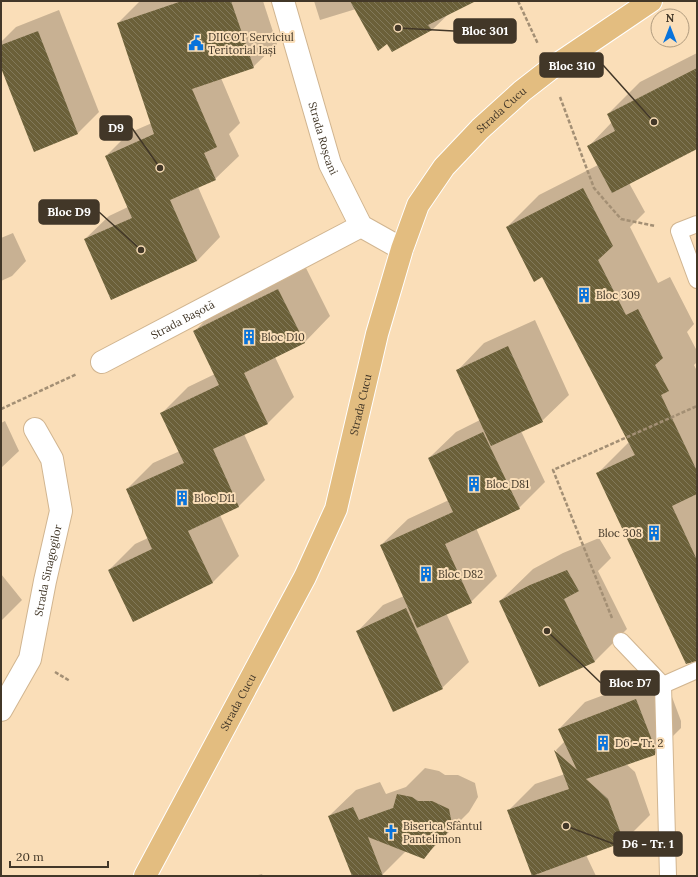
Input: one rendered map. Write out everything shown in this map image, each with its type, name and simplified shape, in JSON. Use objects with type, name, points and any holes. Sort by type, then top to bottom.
[{"type":"main road","name":"Strada Cucu","points":[[145,876],[305,577],[336,509],[377,334],[402,249],[418,205],[444,167],[480,129],[522,91],[550,70],[651,1]]},
{"type":"street","name":"Strada Roșcani","points":[[283,1],[330,164],[361,226]]},
{"type":"street","points":[[361,226],[402,249]]},
{"type":"street","name":"Strada Bașotă","points":[[102,362],[361,226]]},
{"type":"street","name":"Strada Sinagogilor","points":[[1,710],[30,659],[45,581],[61,511],[52,459],[35,429]]},
{"type":"lane","points":[[697,224],[679,231],[697,280]]},
{"type":"lane","points":[[621,641],[663,685],[668,876]]},
{"type":"lane","points":[[663,685],[697,670]]},
{"type":"path","points":[[518,1],[550,70],[594,188],[621,219],[679,231]]},
{"type":"path","points":[[1,408],[102,362]]},
{"type":"path","points":[[621,641],[553,470],[697,406]]},
{"type":"building","points":[[182,1],[231,1],[254,68],[192,89],[217,147],[204,153],[216,180],[170,200],[197,261],[111,300],[84,239],[132,218],[105,156],[154,134],[117,23]]},
{"type":"building","points":[[350,1],[476,1],[428,25],[432,30],[392,52],[387,44],[378,51]]},
{"type":"building","points":[[38,31],[78,134],[34,152],[1,68],[1,45]]},
{"type":"building","points":[[697,68],[697,149],[612,193],[587,146],[615,131],[607,114]]},
{"type":"building","points":[[583,188],[613,246],[598,260],[626,315],[638,309],[663,358],[655,365],[669,391],[661,395],[697,471],[697,494],[672,506],[697,560],[697,661],[686,664],[596,473],[635,455],[542,277],[534,282],[506,227]]},
{"type":"building","points":[[278,289],[305,343],[244,373],[268,424],[213,449],[239,507],[188,531],[213,583],[133,622],[108,570],[152,549],[126,489],[184,463],[160,413],[219,385],[193,331]]},
{"type":"building","name":"Bloc D81","points":[[508,346],[543,422],[491,446],[456,370]]},
{"type":"building","points":[[483,432],[520,509],[445,544],[472,603],[417,628],[380,545],[453,512],[428,458]]},
{"type":"building","points":[[567,570],[579,591],[564,599],[595,662],[539,687],[499,601],[530,585]]},
{"type":"building","points":[[406,608],[443,689],[393,712],[356,631]]},
{"type":"building","points":[[636,699],[655,748],[655,755],[586,779],[608,799],[624,842],[532,876],[507,810],[569,789],[554,750],[577,770],[558,729]]},
{"type":"building","name":"Biserica Sfântul Pantelimon","points":[[397,794],[412,797],[418,801],[432,801],[449,809],[452,824],[443,840],[438,841],[424,859],[368,837],[383,876],[352,876],[328,816],[353,807],[359,820],[393,808]]},
{"type":"place","name":"Bloc 301","points":[[398,28]]},
{"type":"place","name":"DIICOT Serviciul Teritorial Iași","points":[[196,43]]},
{"type":"place","name":"Bloc 310","points":[[654,122]]},
{"type":"place","name":"D9","points":[[160,168]]},
{"type":"place","name":"Bloc D9","points":[[141,250]]},
{"type":"place","name":"Bloc 309","points":[[584,295]]},
{"type":"place","name":"Bloc D10","points":[[249,337]]},
{"type":"place","name":"Bloc D81","points":[[474,484]]},
{"type":"place","name":"Bloc D11","points":[[182,498]]},
{"type":"place","name":"Bloc 308","points":[[654,533]]},
{"type":"place","name":"Bloc D82","points":[[426,574]]},
{"type":"place","name":"Bloc D7","points":[[547,631]]},
{"type":"place","name":"D6 - Tr. 2","points":[[603,743]]},
{"type":"place","name":"D6 - Tr. 1","points":[[566,826]]},
{"type":"place","name":"Biserica Sfântul Pantelimon","points":[[391,832]]}]
